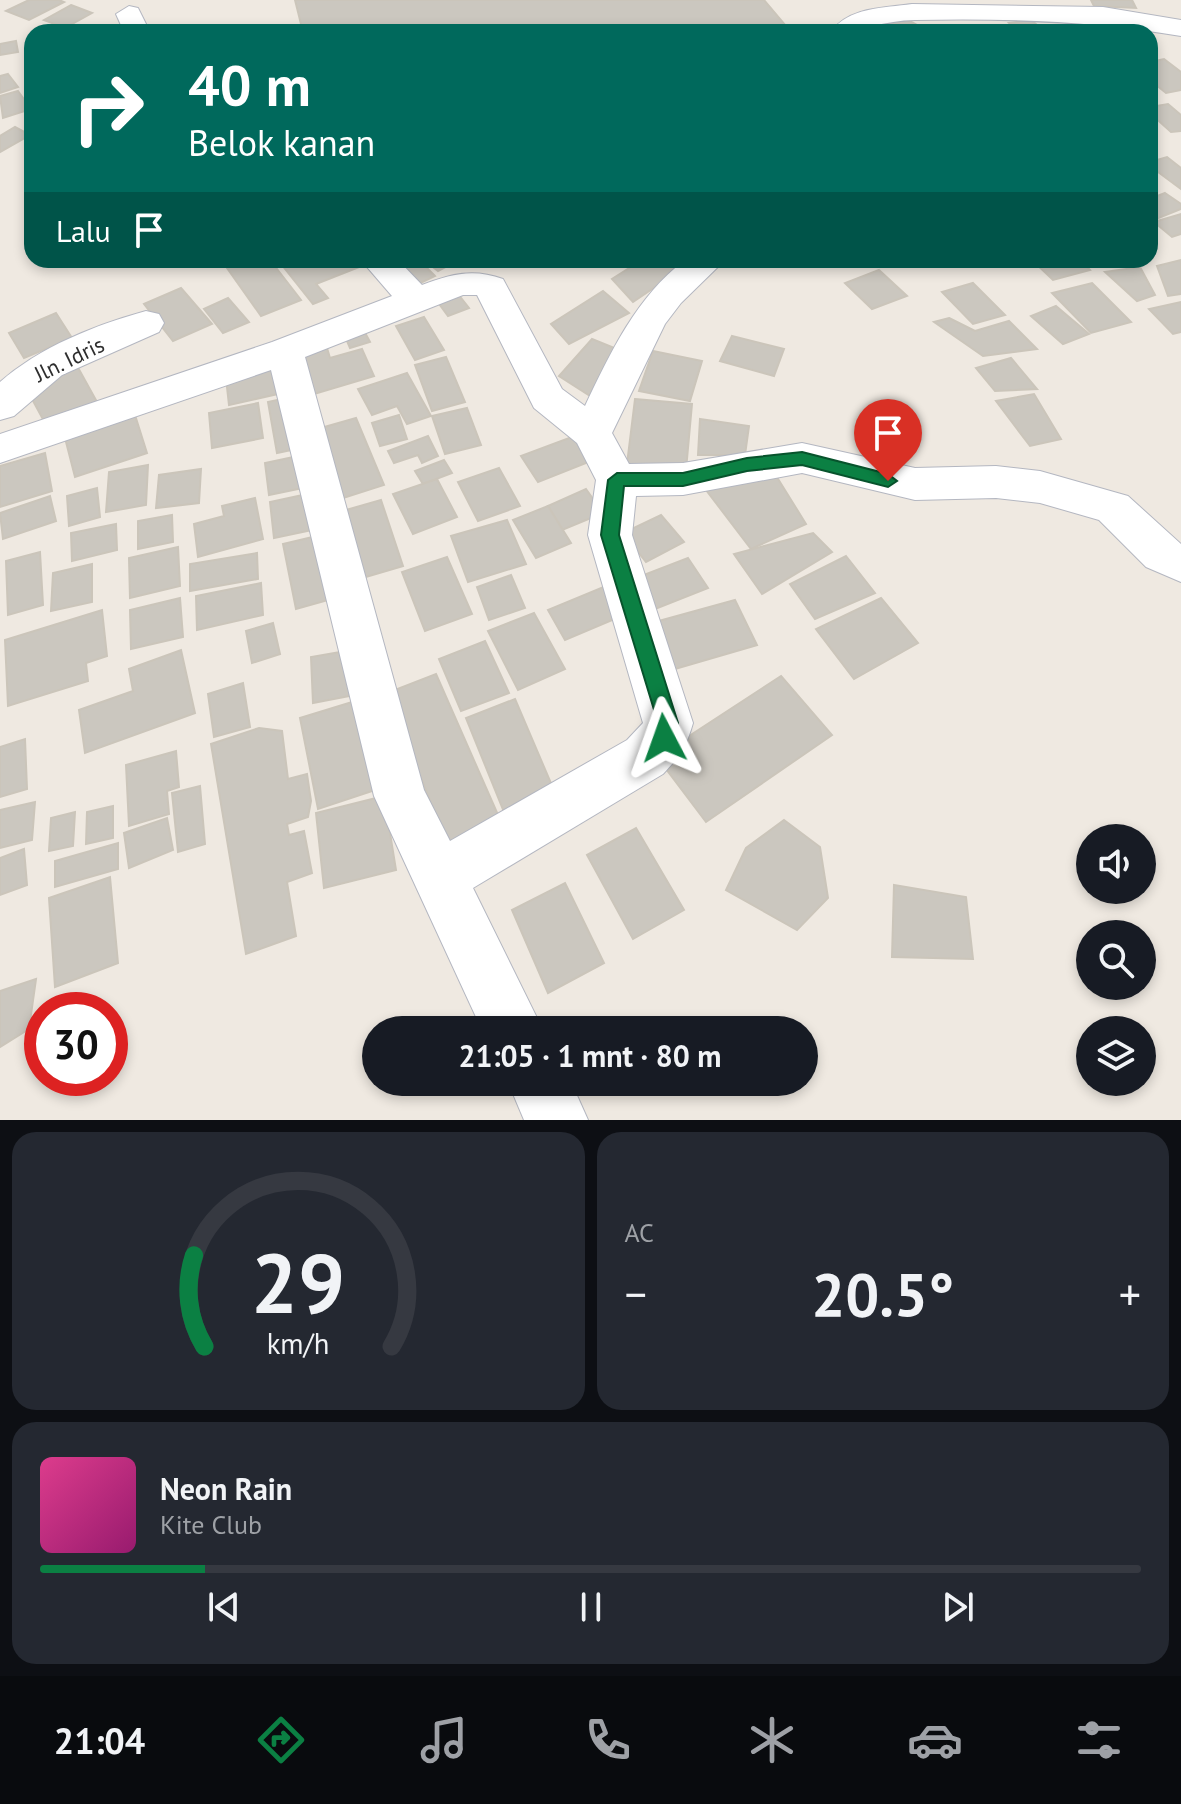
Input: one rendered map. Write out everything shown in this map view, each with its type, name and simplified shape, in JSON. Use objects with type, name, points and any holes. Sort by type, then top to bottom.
[{"type":"street","points":[[851,24],[871,17],[912,12],[1103,15],[1157,24]]},
{"type":"street","points":[[1158,24],[1181,28]]},
{"type":"street","points":[[386,268],[416,300]]},
{"type":"street","points":[[592,433],[648,317],[671,290],[698,268]]},
{"type":"street","points":[[1,439],[285,351],[459,284],[480,283],[491,287],[548,398],[592,433],[617,480],[610,535],[668,723],[664,738],[645,757],[438,878]]},
{"type":"street","name":"Jln. Idris","points":[[0,406],[16,387],[44,365],[146,323]]},
{"type":"street","points":[[285,351],[400,796],[506,1016]]},
{"type":"street","points":[[617,480],[683,479],[747,464],[802,458],[915,484],[996,482],[1040,487],[1113,508],[1161,554],[1181,564]]},
{"type":"street","points":[[545,1096],[557,1120]]},
{"type":"building","points":[[29,0],[64,2],[29,20],[6,11]]},
{"type":"building","points":[[295,0],[764,0],[784,24],[301,24]]},
{"type":"building","points":[[1091,0],[1132,0],[1136,8],[1094,6]]},
{"type":"building","points":[[71,5],[92,13],[72,24],[54,24],[44,20]]},
{"type":"building","points":[[902,17],[915,24],[885,24]]},
{"type":"building","points":[[1031,20],[1036,24],[1010,24]]},
{"type":"building","points":[[16,41],[18,52],[0,55],[0,44]]},
{"type":"building","points":[[1164,59],[1181,72],[1181,90],[1166,93],[1158,86],[1158,60]]},
{"type":"building","points":[[8,74],[18,87],[0,93],[0,76]]},
{"type":"building","points":[[18,91],[24,99],[24,111],[3,118],[0,96]]},
{"type":"building","points":[[1168,104],[1181,115],[1181,131],[1171,132],[1158,120],[1158,106]]},
{"type":"building","points":[[15,127],[24,132],[24,138],[0,152],[0,136]]},
{"type":"building","points":[[1167,157],[1181,168],[1181,189],[1158,172],[1158,160]]},
{"type":"building","points":[[1165,193],[1181,204],[1181,209],[1158,218],[1158,196]]},
{"type":"building","points":[[1181,214],[1181,234],[1172,237],[1158,225],[1158,221]]},
{"type":"building","points":[[1181,260],[1181,294],[1168,296],[1158,266]]},
{"type":"building","points":[[227,268],[276,268],[301,300],[261,316]]},
{"type":"building","points":[[284,268],[356,268],[316,284],[328,298],[313,304]]},
{"type":"building","points":[[427,268],[435,276],[412,287],[394,269]]},
{"type":"building","points":[[629,268],[683,268],[633,302],[612,279]]},
{"type":"building","points":[[1040,268],[1090,270],[1053,280]]},
{"type":"building","points":[[1141,268],[1155,295],[1137,301],[1105,272]]},
{"type":"building","points":[[879,270],[907,296],[872,309],[845,283]]},
{"type":"building","points":[[973,283],[1005,315],[973,324],[942,292]]},
{"type":"building","points":[[1092,283],[1131,322],[1091,333],[1052,293]]},
{"type":"building","points":[[181,288],[212,324],[173,341],[144,304]]},
{"type":"building","points":[[603,291],[629,313],[569,344],[551,324]]},
{"type":"building","points":[[458,294],[469,308],[448,316],[437,301]]},
{"type":"building","points":[[228,298],[249,322],[223,333],[204,309]]},
{"type":"building","points":[[1181,302],[1181,332],[1173,334],[1149,309]]},
{"type":"building","points":[[1056,306],[1089,334],[1063,344],[1031,316]]},
{"type":"building","points":[[56,313],[72,338],[24,358],[9,333]]},
{"type":"building","points":[[424,317],[444,350],[415,360],[396,326]]},
{"type":"building","points":[[949,318],[975,331],[1009,321],[1037,349],[983,356],[934,322]]},
{"type":"building","points":[[363,329],[370,342],[350,348],[344,334]]},
{"type":"building","points":[[732,336],[784,349],[774,376],[720,361]]},
{"type":"building","points":[[592,339],[624,352],[590,396],[559,376]]},
{"type":"building","points":[[327,348],[330,358],[362,349],[374,376],[314,394],[299,356]]},
{"type":"building","points":[[653,351],[702,361],[690,401],[639,391]]},
{"type":"building","points":[[446,357],[465,402],[432,411],[415,365]]},
{"type":"building","points":[[1011,358],[1037,389],[995,391],[976,368]]},
{"type":"building","points":[[76,364],[97,402],[45,423],[25,386]]},
{"type":"building","points":[[282,366],[287,392],[229,405],[226,378]]},
{"type":"building","points":[[407,373],[431,416],[407,424],[397,406],[372,415],[358,389]]},
{"type":"building","points":[[1034,394],[1061,439],[1030,446],[996,401]]},
{"type":"building","points":[[291,397],[301,448],[277,453],[268,402]]},
{"type":"building","points":[[635,399],[692,404],[686,470],[627,464]]},
{"type":"building","points":[[258,403],[263,438],[212,448],[209,413]]},
{"type":"building","points":[[467,408],[481,445],[445,454],[432,416]]},
{"type":"building","points":[[135,415],[147,453],[75,477],[65,438]]},
{"type":"building","points":[[399,415],[407,439],[380,446],[372,423]]},
{"type":"building","points":[[356,418],[384,485],[340,499],[314,430]]},
{"type":"building","points":[[700,419],[749,426],[745,455],[698,455]]},
{"type":"building","points":[[580,434],[596,459],[538,482],[521,456]]},
{"type":"building","points":[[428,436],[438,456],[422,463],[418,455],[394,463],[388,451]]},
{"type":"building","points":[[45,453],[52,491],[0,507],[0,466]]},
{"type":"building","points":[[303,455],[308,487],[269,495],[265,463]]},
{"type":"building","points":[[444,460],[452,473],[423,484],[415,471]]},
{"type":"building","points":[[148,465],[146,505],[106,512],[109,472]]},
{"type":"building","points":[[770,466],[806,524],[751,549],[703,486]]},
{"type":"building","points":[[499,468],[520,506],[478,521],[458,482]]},
{"type":"building","points":[[201,469],[199,503],[156,508],[159,475]]},
{"type":"building","points":[[437,479],[457,517],[413,534],[393,494]]},
{"type":"building","points":[[97,488],[100,517],[69,526],[67,496]]},
{"type":"building","points":[[586,489],[603,513],[562,530],[548,506]]},
{"type":"building","points":[[312,493],[317,529],[274,538],[270,502]]},
{"type":"building","points":[[50,496],[56,521],[3,539],[0,513]]},
{"type":"building","points":[[255,498],[263,539],[198,557],[194,524],[224,516],[222,506]]},
{"type":"building","points":[[381,500],[403,566],[359,579],[339,512]]},
{"type":"building","points":[[548,506],[571,543],[536,558],[513,520]]},
{"type":"building","points":[[172,515],[173,542],[138,549],[138,521]]},
{"type":"building","points":[[661,515],[684,542],[646,562],[623,533]]},
{"type":"building","points":[[507,520],[526,564],[468,582],[451,536]]},
{"type":"building","points":[[116,524],[117,550],[72,561],[71,533]]},
{"type":"building","points":[[813,533],[832,552],[762,594],[734,554]]},
{"type":"building","points":[[321,535],[335,598],[296,609],[283,544]]},
{"type":"building","points":[[178,547],[180,586],[130,598],[129,558]]},
{"type":"building","points":[[40,552],[43,605],[8,615],[6,561]]},
{"type":"building","points":[[257,553],[258,579],[190,591],[190,564]]},
{"type":"building","points":[[846,556],[875,593],[815,619],[790,584]]},
{"type":"building","points":[[447,557],[472,614],[425,631],[402,572]]},
{"type":"building","points":[[688,558],[708,588],[655,609],[636,578]]},
{"type":"building","points":[[92,564],[92,602],[51,611],[53,573]]},
{"type":"building","points":[[511,575],[525,608],[489,620],[477,587]]},
{"type":"building","points":[[261,583],[263,615],[197,630],[196,596]]},
{"type":"building","points":[[606,586],[624,615],[565,640],[548,610]]},
{"type":"building","points":[[180,598],[183,637],[131,649],[130,610]]},
{"type":"building","points":[[881,598],[918,643],[854,679],[816,629]]},
{"type":"building","points":[[735,600],[757,645],[668,671],[648,624]]},
{"type":"building","points":[[102,610],[107,656],[86,663],[88,681],[8,706],[5,640]]},
{"type":"building","points":[[534,613],[565,669],[518,690],[488,631]]},
{"type":"building","points":[[273,623],[280,654],[252,663],[246,631]]},
{"type":"building","points":[[485,641],[509,693],[461,711],[439,659]]},
{"type":"building","points":[[181,650],[195,713],[85,753],[79,710],[133,691],[129,669]]},
{"type":"building","points":[[352,650],[355,695],[313,703],[311,657]]},
{"type":"building","points":[[436,674],[502,824],[449,848],[387,693]]},
{"type":"building","points":[[781,676],[832,735],[706,822],[657,757]]},
{"type":"building","points":[[243,683],[250,727],[214,737],[208,694]]},
{"type":"building","points":[[365,698],[387,786],[318,809],[300,718]]},
{"type":"building","points":[[515,699],[556,795],[506,817],[466,718]]},
{"type":"building","points":[[259,728],[282,731],[288,779],[307,774],[311,801],[308,817],[287,824],[289,835],[304,831],[312,873],[287,882],[296,936],[246,954],[211,744]]},
{"type":"building","points":[[25,739],[27,789],[0,797],[0,747]]},
{"type":"building","points":[[176,751],[179,787],[167,791],[169,814],[129,826],[126,765]]},
{"type":"building","points":[[200,786],[205,844],[178,852],[172,793]]},
{"type":"building","points":[[384,796],[396,870],[324,888],[316,813]]},
{"type":"building","points":[[35,802],[32,840],[0,848],[0,810]]},
{"type":"building","points":[[113,806],[113,838],[86,844],[87,812]]},
{"type":"building","points":[[75,812],[73,846],[49,851],[51,818]]},
{"type":"building","points":[[167,818],[173,850],[129,868],[124,833]]},
{"type":"building","points":[[784,820],[820,847],[828,898],[797,930],[726,890],[746,848]]},
{"type":"building","points":[[636,828],[684,910],[633,939],[587,855]]},
{"type":"building","points":[[118,843],[118,869],[55,887],[55,861]]},
{"type":"building","points":[[24,849],[27,885],[0,895],[0,858]]},
{"type":"building","points":[[110,877],[118,963],[55,987],[49,898]]},
{"type":"building","points":[[565,883],[604,963],[548,993],[512,910]]},
{"type":"building","points":[[894,885],[966,897],[973,959],[892,957]]},
{"type":"building","points":[[36,979],[34,992],[24,992],[24,1032],[0,1047],[0,991]]},
{"type":"route","points":[[664,738],[668,723],[610,535],[617,480],[650,482],[683,479],[747,464],[802,458],[888,481]]}]
